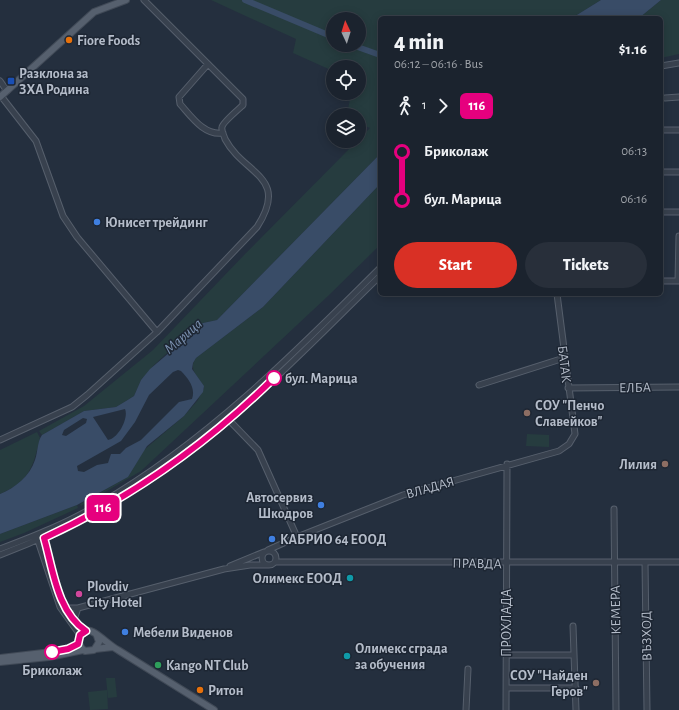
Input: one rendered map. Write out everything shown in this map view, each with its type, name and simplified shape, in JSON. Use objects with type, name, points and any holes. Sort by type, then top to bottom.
[{"type":"main road","points":[[0,96],[94,12],[126,0]]},
{"type":"main road","points":[[78,644],[80,635],[86,631],[92,632],[113,647],[214,710]]},
{"type":"main road","points":[[95,648],[99,642],[97,636]]},
{"type":"main road","points":[[78,644],[83,650]]},
{"type":"main road","points":[[0,658],[60,651],[78,644]]},
{"type":"main road","points":[[0,662],[49,657],[83,650],[89,651],[95,648],[113,647]]},
{"type":"street","points":[[0,440],[72,407],[157,332],[257,227],[265,215],[269,197],[267,185],[229,145],[223,133],[223,124],[244,102],[144,0]]},
{"type":"street","points":[[663,66],[679,63]]},
{"type":"street","points":[[208,64],[178,100],[204,129],[216,134],[223,133]]},
{"type":"street","points":[[0,81],[6,91]]},
{"type":"street","points":[[0,96],[36,141],[66,220],[77,237],[157,332]]},
{"type":"street","points":[[665,98],[679,98]]},
{"type":"street","points":[[663,130],[679,130]]},
{"type":"street","points":[[663,172],[679,172]]},
{"type":"street","points":[[663,212],[679,212]]},
{"type":"street","points":[[663,280],[679,281],[679,236]]},
{"type":"street","points":[[0,555],[43,535],[117,494],[184,448],[224,415],[378,270]]},
{"type":"street","points":[[43,535],[101,510],[157,475],[229,420],[378,278]]},
{"type":"street","name":"БАТАК","points":[[557,296],[574,434]]},
{"type":"street","points":[[479,385],[564,358]]},
{"type":"street","name":"ЕЛБА","points":[[568,388],[679,387]]},
{"type":"street","points":[[224,415],[258,450],[297,537]]},
{"type":"street","name":"ВЛАДАЯ","points":[[224,569],[297,537],[403,495],[507,464],[559,451],[569,444],[574,434]]},
{"type":"street","name":"ПРОХЛАДА","points":[[506,710],[507,464]]},
{"type":"street","name":"КЕМЕРА","points":[[614,509],[616,710]]},
{"type":"street","points":[[43,535],[66,608],[74,620],[86,631]]},
{"type":"street","points":[[0,549],[37,538]]},
{"type":"street","points":[[37,538],[60,607],[80,635]]},
{"type":"street","points":[[275,562],[276,555],[283,544]]},
{"type":"street","points":[[267,565],[262,559],[266,551],[273,551],[276,555]]},
{"type":"street","name":"ВЛАДАЯ","points":[[66,608],[78,608],[224,569],[250,565],[271,565],[275,562]]},
{"type":"street","name":"ПРАВДА","points":[[275,562],[679,562]]},
{"type":"street","name":"ВЪЗХОД","points":[[646,562],[647,710]]},
{"type":"street","points":[[74,620],[75,613],[78,608]]},
{"type":"street","points":[[573,626],[576,710]]},
{"type":"street","points":[[506,654],[573,654]]},
{"type":"street","points":[[466,710],[468,669]]},
{"type":"street","points":[[506,688],[576,688]]},
{"type":"green space","points":[[211,0],[601,0],[575,16],[378,16],[378,156],[217,320],[203,323],[192,330],[154,365],[141,380],[134,396],[116,407],[84,411],[42,435],[39,431],[84,406],[153,350],[350,148],[366,148],[366,132],[370,128],[366,127],[366,108],[348,108],[350,100],[366,100],[366,60],[326,60],[326,68],[293,53],[296,39]]},
{"type":"green space","points":[[661,0],[679,0],[679,54],[663,58],[663,16],[641,16]]},
{"type":"green space","points":[[378,186],[378,247],[328,296],[141,471],[81,506],[80,504],[128,477],[144,450],[184,416],[198,400],[204,388],[194,370],[193,366],[196,358],[263,307]]},
{"type":"green space","points":[[37,432],[40,438],[29,472],[18,484],[0,494],[0,450]]},
{"type":"green space","points":[[527,434],[549,435],[549,447],[526,446]]},
{"type":"green space","points":[[77,505],[78,508],[24,533],[0,542],[0,534]]},
{"type":"green space","points":[[106,678],[115,678],[117,697],[108,698]]},
{"type":"green space","points":[[107,690],[108,709],[90,710],[88,692]]},
{"type":"water","points":[[601,0],[661,0],[641,16],[575,16]]},
{"type":"water","points":[[378,156],[378,186],[263,307],[196,358],[192,369],[204,386],[203,392],[184,416],[147,446],[128,477],[77,505],[0,534],[0,494],[16,485],[30,471],[35,460],[39,441],[42,435],[84,411],[116,407],[134,396],[141,380],[150,369],[176,347],[192,330],[203,323],[217,320]],"holes":[[[178,370],[181,371],[191,384],[193,391],[192,399],[179,402],[141,440],[126,448],[120,454],[111,454],[108,463],[97,465],[84,472],[78,471],[77,466],[121,441],[135,422],[149,395],[173,372]],[[125,409],[126,413],[122,428],[112,439],[108,440],[93,417]],[[83,418],[87,419],[86,423],[66,436],[62,435],[64,430]]]},
{"type":"waterway","points":[[245,0],[326,34]]},
{"type":"waterway","points":[[366,50],[378,54]]},
{"type":"bus line","name":"116","points":[[52,652],[68,649],[78,644],[80,635],[82,632],[86,631],[76,622],[64,605],[44,538],[101,510],[157,475],[229,420],[274,378]]},
{"type":"place","name":"Fiore Foods","points":[[69,40]]},
{"type":"place","name":"Разклона за ЗХА Родина","points":[[11,81]]},
{"type":"place","name":"Юнисет трейдинг","points":[[97,222]]},
{"type":"place","name":"бул. Марица","points":[[274,378]]},
{"type":"place","name":"СОУ \"Пенчо Славейков\"","points":[[527,413]]},
{"type":"place","name":"Лилия","points":[[665,464]]},
{"type":"place","name":"Автосервиз Шкодров","points":[[321,505]]},
{"type":"place","name":"КАБРИО 64 ЕООД","points":[[272,539]]},
{"type":"place","name":"Олимекс ЕООД","points":[[350,578]]},
{"type":"place","name":"Plovdiv City Hotel","points":[[79,594]]},
{"type":"place","name":"Мебели Виденов","points":[[125,632]]},
{"type":"place","name":"Бриколаж","points":[[52,652]]},
{"type":"place","name":"Олимекс сграда за обучения","points":[[347,656]]},
{"type":"place","name":"Kango NT Club","points":[[158,665]]},
{"type":"place","name":"СОУ \"Найден Геров\"","points":[[596,683]]},
{"type":"place","name":"Ритон","points":[[200,690]]},
{"type":"water label","name":"Марица","points":[[183,336]]}]
